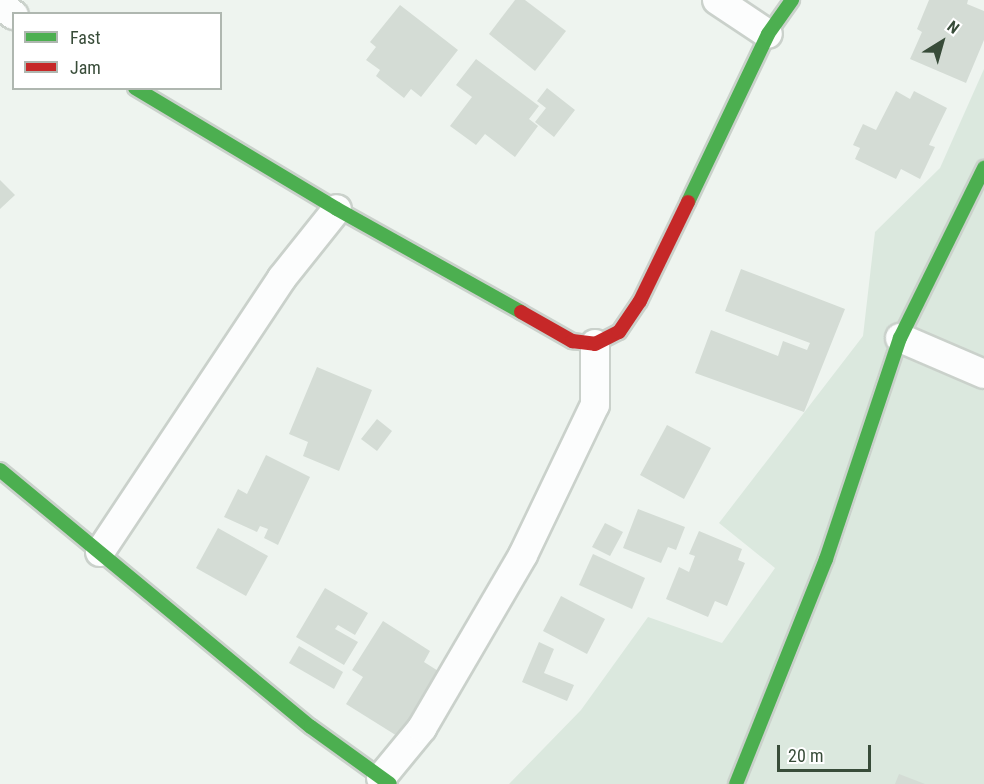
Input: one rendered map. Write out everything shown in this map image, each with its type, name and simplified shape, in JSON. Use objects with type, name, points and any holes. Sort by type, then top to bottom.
[{"type":"street","points":[[717,0],[768,34]]},
{"type":"street","points":[[138,90],[337,209],[572,341],[595,344],[619,332],[640,301],[768,34],[792,0]]},
{"type":"street","points":[[736,784],[826,559],[900,338],[984,168]]},
{"type":"street","points":[[100,552],[282,278],[337,209]]},
{"type":"street","points":[[900,338],[984,374]]},
{"type":"street","points":[[0,470],[311,728],[385,781],[422,728],[523,555],[595,405],[595,344]]},
{"type":"shaded area","points":[[984,69],[984,784],[509,784],[581,710],[648,617],[722,643],[775,568],[719,523],[863,336],[875,232],[940,168]]},
{"type":"building","points":[[515,0],[525,0],[566,31],[535,71],[489,34]]},
{"type":"building","points":[[929,0],[968,0],[967,4],[984,11],[984,40],[966,83],[910,59],[922,32],[917,29]]},
{"type":"building","points":[[400,5],[458,50],[421,97],[411,89],[404,98],[376,76],[380,70],[366,60],[376,47],[370,42]]},
{"type":"building","points":[[476,59],[539,106],[529,119],[538,126],[515,157],[485,134],[476,145],[450,126],[472,97],[456,85]]},
{"type":"building","points":[[547,88],[575,110],[554,137],[535,122],[546,108],[537,101]]},
{"type":"building","points":[[896,91],[910,99],[914,91],[947,108],[929,145],[935,147],[920,179],[901,169],[896,179],[855,159],[860,148],[853,145],[863,124],[876,130]]},
{"type":"building","points":[[0,180],[15,195],[0,209]]},
{"type":"building","points":[[741,269],[845,309],[804,412],[695,373],[711,330],[778,356],[783,341],[807,350],[810,343],[725,311]]},
{"type":"building","points":[[317,367],[372,390],[339,471],[303,456],[308,442],[289,434]]},
{"type":"building","points":[[377,419],[392,431],[377,451],[361,439]]},
{"type":"building","points":[[667,425],[711,448],[684,499],[640,475]]},
{"type":"building","points":[[266,455],[310,477],[278,545],[264,538],[268,529],[260,526],[257,532],[224,517],[238,489],[247,494]]},
{"type":"building","points":[[638,509],[685,527],[676,550],[668,547],[661,563],[623,548]]},
{"type":"building","points":[[605,523],[623,532],[610,556],[592,547]]},
{"type":"building","points":[[218,528],[268,556],[246,596],[196,568]]},
{"type":"building","points":[[699,531],[742,549],[738,560],[745,563],[727,606],[715,601],[708,617],[666,599],[679,567],[689,572],[695,556],[689,554]]},
{"type":"building","points":[[593,554],[645,578],[632,609],[579,585]]},
{"type":"building","points":[[325,588],[368,613],[355,635],[338,625],[335,629],[358,642],[344,665],[296,637]]},
{"type":"building","points":[[561,596],[605,619],[587,654],[543,631]]},
{"type":"building","points":[[383,621],[430,651],[424,662],[443,674],[402,739],[346,704],[363,677],[352,670]]},
{"type":"building","points":[[539,642],[554,649],[544,673],[574,685],[567,701],[522,682]]},
{"type":"building","points":[[299,646],[343,672],[334,689],[289,663]]},
{"type":"building","points":[[899,774],[925,784],[895,784]]},
{"type":"traffic: fast","points":[[688,202],[768,34],[792,0]]},
{"type":"traffic: fast","points":[[138,90],[337,209],[521,312]]},
{"type":"traffic: fast","points":[[736,784],[826,559],[900,338],[984,168]]},
{"type":"traffic: fast","points":[[0,470],[311,727],[390,784]]},
{"type":"traffic: jam","points":[[521,312],[572,341],[595,344],[619,332],[640,301],[688,202]]}]
